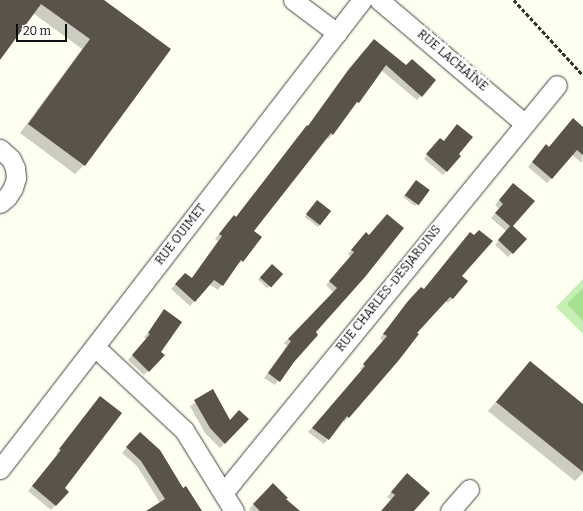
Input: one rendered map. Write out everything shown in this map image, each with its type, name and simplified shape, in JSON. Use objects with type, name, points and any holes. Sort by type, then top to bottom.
[{"type":"street","points":[[293,0],[336,33]]},
{"type":"street","name":"RUE OUIMET","points":[[0,469],[362,0]]},
{"type":"street","name":"RUE LACHAÎNE","points":[[379,0],[524,123]]},
{"type":"street","name":"RUE CHARLES-DESJARDINS","points":[[222,493],[524,123],[557,85]]},
{"type":"street","points":[[0,149],[11,159],[15,168],[16,178],[13,188],[7,197],[0,203]]},
{"type":"street","points":[[95,347],[184,430],[234,511]]},
{"type":"street","points":[[450,511],[469,489]]},
{"type":"path","points":[[514,0],[583,74]]},
{"type":"green space","points":[[583,279],[583,334],[556,307]]},
{"type":"green space","points":[[583,288],[583,321],[567,304]]},
{"type":"building","points":[[0,0],[104,0],[171,49],[85,166],[28,124],[90,39],[41,4],[0,60]]},
{"type":"building","points":[[374,39],[406,65],[412,59],[436,80],[422,97],[386,65],[359,103],[357,102],[333,135],[331,133],[254,231],[262,237],[243,262],[241,260],[223,286],[214,280],[195,302],[175,284],[185,273],[192,278],[222,236],[219,234],[234,215],[236,217],[307,125],[308,126],[349,69]]},
{"type":"building","points":[[573,118],[583,127],[583,155],[577,150],[552,179],[532,162],[546,144],[549,147]]},
{"type":"building","points":[[457,124],[473,137],[459,154],[461,156],[447,172],[426,154],[440,138],[444,141]]},
{"type":"building","points":[[416,180],[430,190],[419,205],[405,195]]},
{"type":"building","points":[[513,183],[535,201],[513,226],[527,239],[513,254],[498,240],[510,226],[495,213],[503,204],[499,200]]},
{"type":"building","points":[[317,200],[331,211],[320,225],[306,214]]},
{"type":"building","points":[[387,214],[404,228],[365,277],[316,332],[318,335],[294,362],[280,382],[268,373],[291,341],[288,339],[337,288],[329,281],[354,252],[351,250],[366,232],[369,235]]},
{"type":"building","points":[[479,230],[493,241],[462,276],[468,281],[453,299],[450,297],[417,333],[419,334],[399,360],[349,418],[347,416],[329,440],[312,428],[365,366],[363,364],[387,336],[383,334],[408,301],[421,287],[424,289],[470,232],[474,235]]},
{"type":"building","points":[[272,264],[283,274],[271,287],[260,277]]},
{"type":"building","points":[[164,309],[182,322],[161,352],[165,355],[149,372],[132,355],[150,334],[148,333]]},
{"type":"building","points":[[530,361],[583,404],[583,472],[496,402]]},
{"type":"building","points":[[213,389],[230,420],[239,410],[249,419],[225,444],[210,428],[194,400]]},
{"type":"building","points":[[100,396],[122,413],[65,488],[69,492],[56,506],[32,486],[61,450],[59,449]]},
{"type":"building","points":[[140,432],[160,450],[183,488],[186,486],[202,511],[146,511],[165,499],[141,461],[126,447]]},
{"type":"building","points":[[407,473],[430,493],[414,511],[381,511],[395,495],[391,492]]},
{"type":"building","points":[[273,483],[288,498],[286,499],[300,511],[260,511],[253,504]]}]
